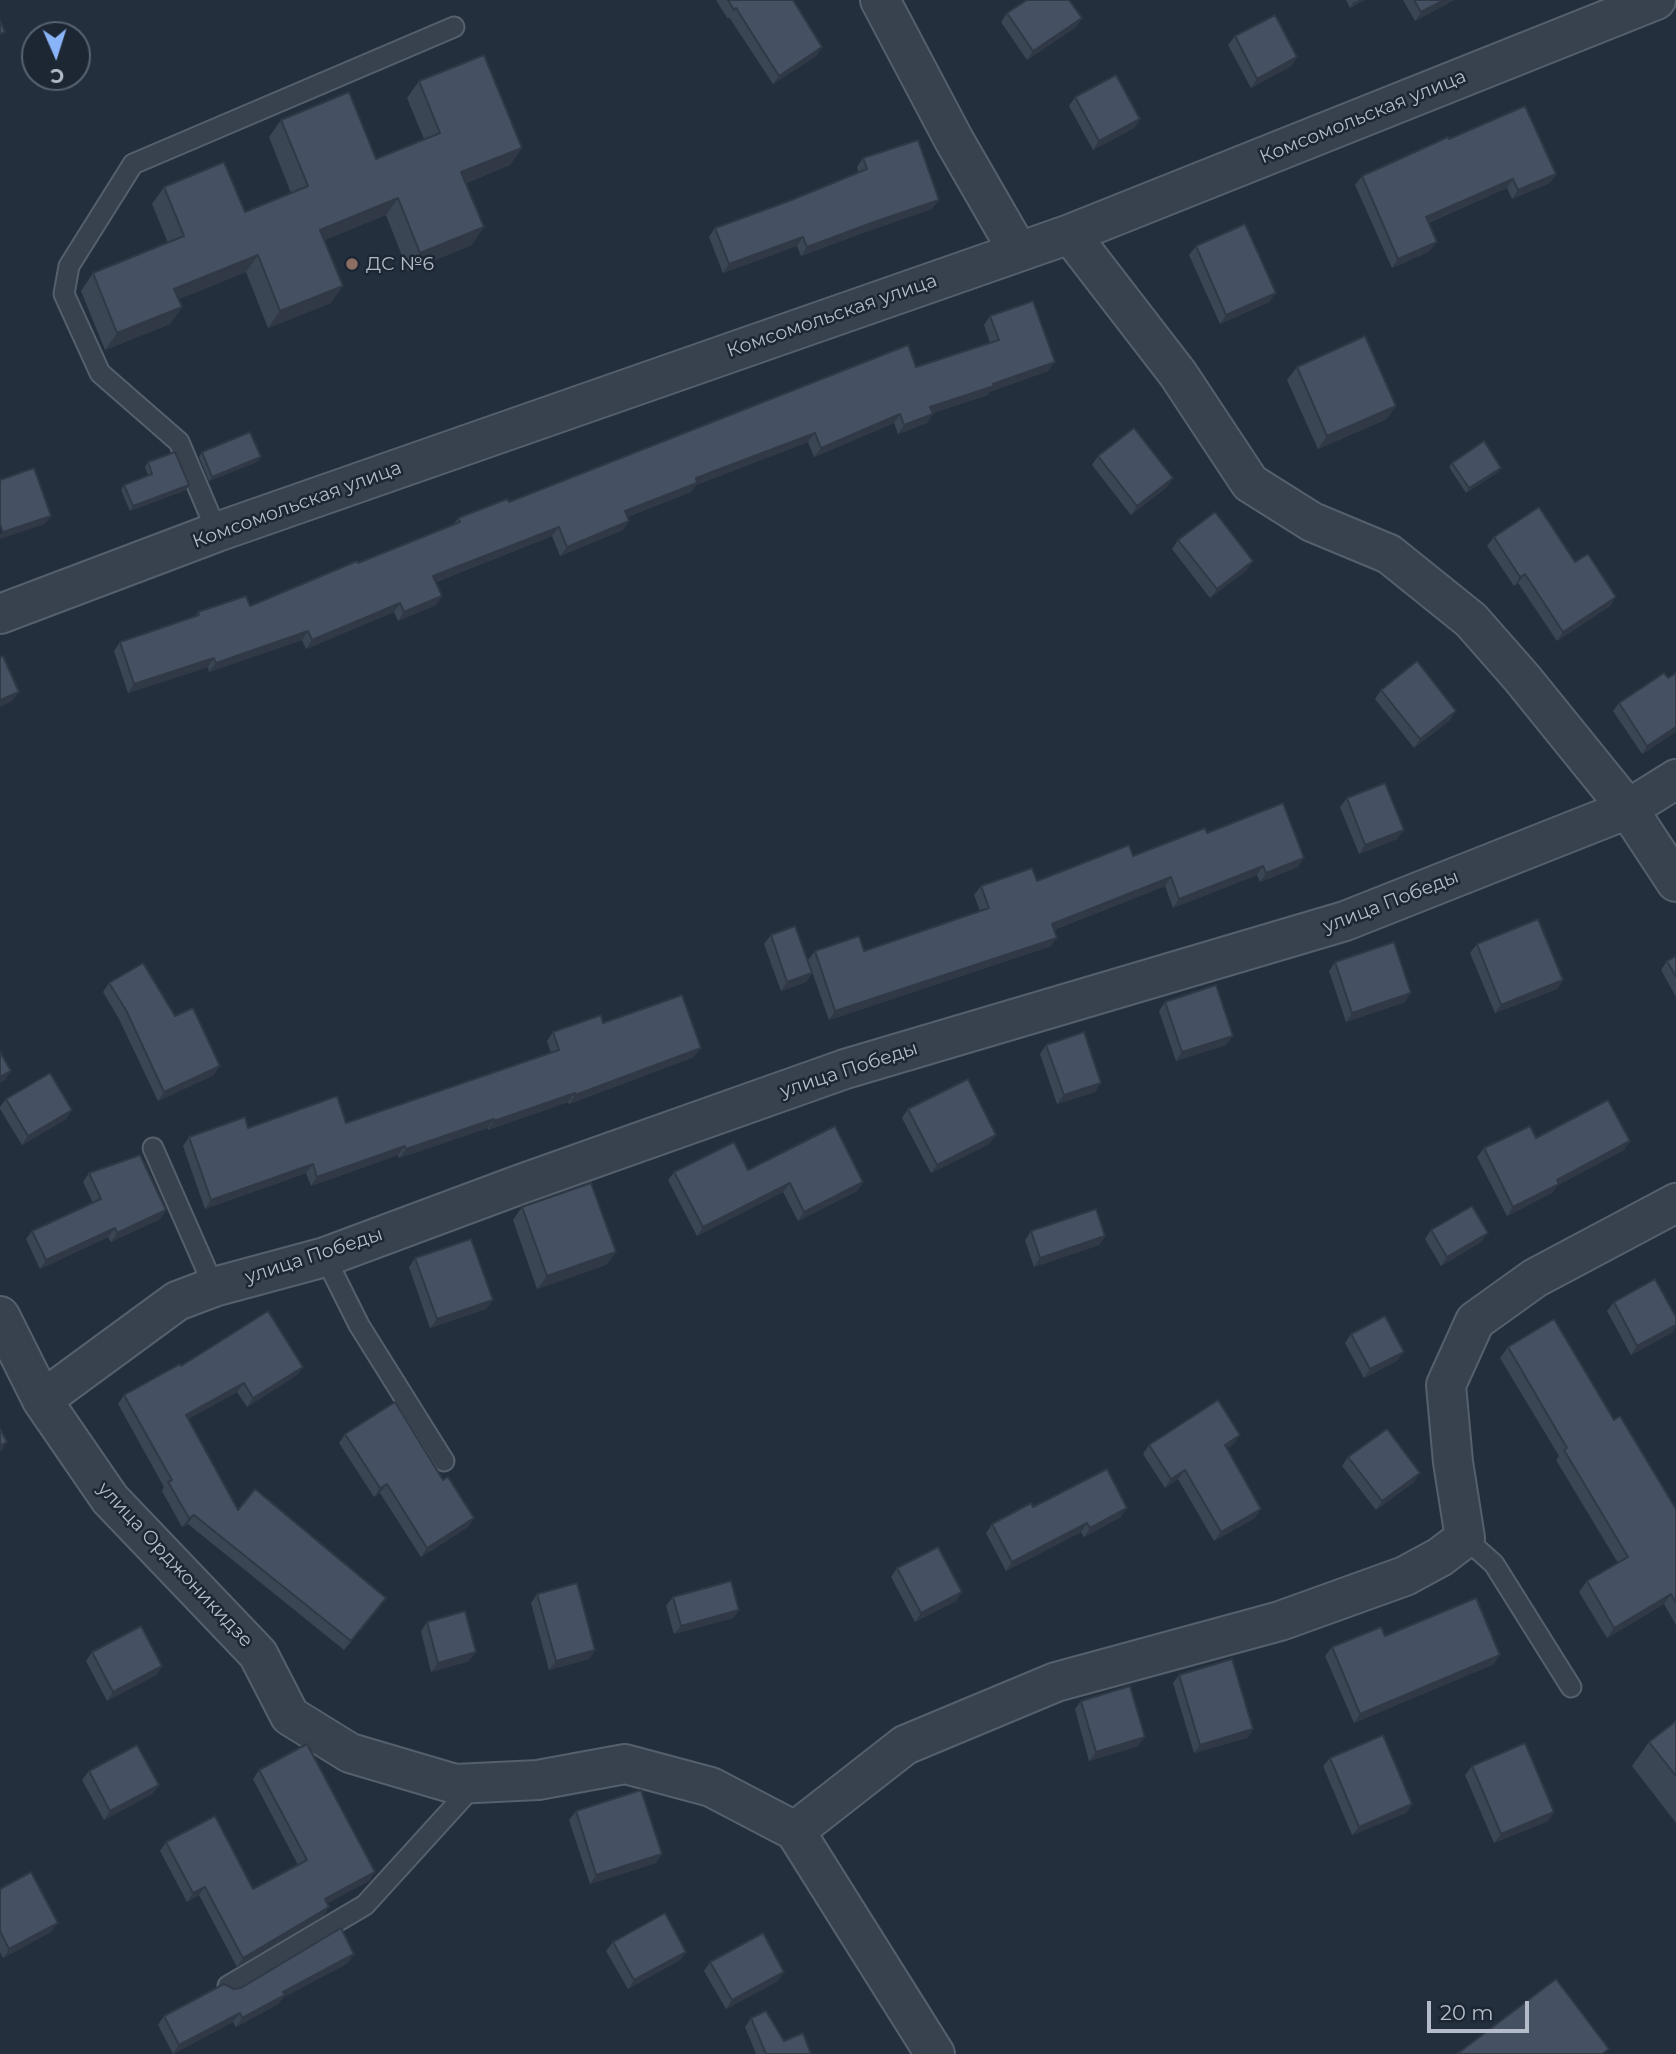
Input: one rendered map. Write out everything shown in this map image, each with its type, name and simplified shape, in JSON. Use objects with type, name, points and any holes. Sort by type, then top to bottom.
[{"type":"street","points":[[880,0],[954,140],[1018,251]]},
{"type":"street","name":"Комсомольская улица","points":[[0,614],[217,532],[1070,234],[1656,0]]},
{"type":"street","points":[[1070,234],[1178,374],[1250,483],[1312,522],[1389,555],[1471,620],[1522,678],[1628,809],[1676,882]]},
{"type":"street","name":"улица Победы","points":[[42,1399],[177,1301],[214,1287],[326,1256],[845,1069],[1345,921],[1628,809],[1676,779]]},
{"type":"street","points":[[935,2054],[795,1831],[905,1745],[1056,1682],[1280,1621],[1405,1576],[1440,1557],[1465,1538],[1453,1462],[1446,1385],[1475,1321],[1535,1278],[1676,1203]]},
{"type":"street","name":"улица Орджоникидзе","points":[[0,1316],[42,1399],[110,1499],[258,1654],[290,1716],[350,1753],[455,1784],[538,1780],[625,1764],[711,1787],[795,1831]]},
{"type":"lane","points":[[217,532],[179,442],[100,373],[64,294],[69,266],[133,164],[454,27]]},
{"type":"lane","points":[[153,1148],[214,1287]]},
{"type":"lane","points":[[326,1256],[359,1325],[444,1461]]},
{"type":"lane","points":[[1465,1538],[1494,1564],[1571,1687]]},
{"type":"lane","points":[[228,1986],[365,1905],[476,1783]]},
{"type":"building","points":[[728,0],[793,0],[822,47],[779,76],[736,8],[734,10]]},
{"type":"building","points":[[1027,0],[1069,0],[1082,18],[1033,51],[1007,13]]},
{"type":"building","points":[[1414,0],[1444,0],[1421,12]]},
{"type":"building","points":[[1275,15],[1297,57],[1257,79],[1235,36]]},
{"type":"building","points":[[0,21],[5,32],[0,34]]},
{"type":"building","points":[[484,55],[522,148],[461,172],[484,227],[420,253],[398,198],[320,230],[343,286],[280,311],[258,255],[174,289],[182,307],[117,333],[93,273],[184,236],[164,187],[224,162],[245,212],[308,186],[281,120],[349,92],[376,159],[440,133],[419,81]]},
{"type":"building","points":[[1116,75],[1140,119],[1099,141],[1075,97]]},
{"type":"building","points":[[1525,106],[1556,174],[1518,190],[1513,179],[1426,217],[1437,242],[1398,259],[1362,176]]},
{"type":"building","points":[[918,140],[939,200],[807,247],[803,237],[729,264],[715,228],[867,169],[863,158]]},
{"type":"building","points":[[1245,224],[1276,293],[1226,315],[1196,246]]},
{"type":"building","points":[[1033,301],[1055,362],[930,407],[933,414],[904,425],[900,414],[821,448],[815,433],[696,478],[697,483],[625,511],[629,521],[567,547],[559,527],[433,576],[442,596],[404,612],[400,603],[312,640],[308,631],[216,663],[214,658],[134,684],[120,642],[246,596],[250,606],[460,522],[458,518],[507,499],[509,502],[908,345],[916,367],[999,340],[990,316]]},
{"type":"building","points":[[1365,336],[1396,406],[1327,436],[1297,367]]},
{"type":"building","points":[[1134,428],[1173,478],[1137,506],[1098,456]]},
{"type":"building","points":[[250,432],[261,457],[212,477],[202,452]]},
{"type":"building","points":[[1484,441],[1501,468],[1469,488],[1452,463]]},
{"type":"building","points":[[175,452],[189,485],[133,506],[124,485],[152,474],[148,462]]},
{"type":"building","points":[[34,468],[51,516],[3,532],[0,524],[0,480]]},
{"type":"building","points":[[1539,507],[1575,562],[1588,554],[1616,597],[1563,632],[1525,574],[1520,577],[1494,537]]},
{"type":"building","points":[[1215,512],[1253,561],[1217,589],[1178,540]]},
{"type":"building","points":[[3,656],[19,692],[0,700],[0,657]]},
{"type":"building","points":[[1417,661],[1456,711],[1420,739],[1381,690]]},
{"type":"building","points":[[1664,673],[1668,678],[1676,673],[1676,727],[1647,746],[1619,703]]},
{"type":"building","points":[[1385,783],[1404,830],[1365,845],[1347,798]]},
{"type":"building","points":[[1283,803],[1304,858],[1266,873],[1263,866],[1179,899],[1171,877],[1052,924],[1057,938],[835,1011],[815,951],[859,936],[864,951],[989,908],[981,886],[1032,868],[1037,881],[1129,845],[1133,856],[1205,828],[1207,833]]},
{"type":"building","points":[[1538,919],[1563,980],[1501,1005],[1477,944]]},
{"type":"building","points":[[795,926],[812,973],[787,982],[771,935]]},
{"type":"building","points":[[1394,942],[1411,993],[1352,1013],[1335,962]]},
{"type":"building","points":[[1676,956],[1676,977],[1667,961]]},
{"type":"building","points":[[143,963],[175,1016],[193,1008],[220,1066],[164,1092],[126,1010],[109,983]]},
{"type":"building","points":[[1216,985],[1233,1036],[1182,1052],[1165,1002]]},
{"type":"building","points":[[682,995],[701,1048],[575,1095],[406,1149],[405,1146],[317,1177],[313,1164],[211,1200],[189,1137],[245,1117],[248,1128],[337,1096],[346,1123],[559,1050],[553,1032],[601,1015],[603,1023]]},
{"type":"building","points":[[1084,1032],[1101,1083],[1064,1095],[1046,1045]]},
{"type":"building","points":[[0,1052],[11,1071],[0,1077]]},
{"type":"building","points":[[50,1073],[72,1110],[28,1136],[6,1099]]},
{"type":"building","points":[[968,1079],[996,1135],[937,1165],[908,1109]]},
{"type":"building","points":[[1608,1100],[1630,1141],[1557,1180],[1559,1184],[1513,1207],[1484,1148],[1530,1126],[1536,1138]]},
{"type":"building","points":[[835,1126],[863,1182],[804,1212],[790,1183],[703,1227],[674,1172],[734,1142],[748,1170]]},
{"type":"building","points":[[140,1155],[166,1210],[117,1233],[115,1228],[46,1260],[32,1231],[101,1199],[89,1173]]},
{"type":"building","points":[[591,1183],[616,1252],[547,1276],[522,1207]]},
{"type":"building","points":[[1472,1206],[1488,1233],[1447,1257],[1431,1230]]},
{"type":"building","points":[[1096,1209],[1105,1236],[1040,1258],[1031,1231]]},
{"type":"building","points":[[471,1239],[493,1300],[437,1319],[415,1258]]},
{"type":"building","points":[[1655,1279],[1676,1317],[1676,1325],[1637,1346],[1614,1302]]},
{"type":"building","points":[[268,1311],[303,1367],[253,1398],[244,1383],[186,1415],[238,1510],[255,1489],[386,1598],[351,1641],[194,1515],[189,1518],[168,1482],[172,1480],[124,1395],[180,1364],[181,1366]]},
{"type":"building","points":[[1385,1316],[1404,1352],[1370,1369],[1351,1334]]},
{"type":"building","points":[[1554,1319],[1614,1420],[1620,1416],[1676,1509],[1676,1603],[1671,1594],[1614,1628],[1587,1581],[1628,1557],[1564,1450],[1567,1448],[1508,1347]]},
{"type":"building","points":[[1218,1400],[1240,1435],[1225,1445],[1261,1509],[1221,1532],[1185,1470],[1171,1479],[1149,1445]]},
{"type":"building","points":[[395,1402],[443,1480],[448,1477],[474,1518],[427,1548],[387,1484],[380,1488],[345,1434]]},
{"type":"building","points":[[0,1429],[7,1442],[0,1446]]},
{"type":"building","points":[[1387,1429],[1420,1473],[1382,1501],[1348,1457]]},
{"type":"building","points":[[1107,1469],[1127,1508],[1090,1528],[1087,1523],[1012,1562],[992,1524],[1031,1503],[1033,1507]]},
{"type":"building","points":[[938,1547],[962,1592],[921,1613],[897,1568]]},
{"type":"building","points":[[731,1581],[739,1610],[681,1626],[673,1597]]},
{"type":"building","points":[[577,1583],[595,1650],[556,1661],[537,1594]]},
{"type":"building","points":[[1476,1598],[1500,1655],[1360,1714],[1332,1647],[1381,1627],[1385,1636]]},
{"type":"building","points":[[465,1611],[476,1652],[438,1663],[427,1622]]},
{"type":"building","points":[[141,1626],[162,1666],[113,1692],[92,1652]]},
{"type":"building","points":[[1232,1659],[1253,1729],[1200,1745],[1179,1675]]},
{"type":"building","points":[[1130,1686],[1145,1737],[1096,1752],[1081,1701]]},
{"type":"building","points":[[1676,1721],[1676,1776],[1649,1742]]},
{"type":"building","points":[[1383,1735],[1412,1804],[1359,1827],[1330,1758]]},
{"type":"building","points":[[1525,1743],[1554,1812],[1501,1834],[1472,1766]]},
{"type":"building","points":[[307,1744],[375,1872],[325,1899],[329,1907],[243,1958],[205,1887],[193,1893],[166,1842],[215,1816],[253,1889],[307,1860],[259,1770]]},
{"type":"building","points":[[137,1745],[159,1785],[110,1811],[89,1771]]},
{"type":"building","points":[[641,1790],[662,1854],[596,1875],[576,1811]]},
{"type":"building","points":[[31,1872],[58,1923],[9,1949],[0,1931],[0,1889]]},
{"type":"building","points":[[665,1913],[686,1952],[634,1980],[613,1942]]},
{"type":"building","points":[[341,1928],[354,1954],[283,1992],[285,1995],[242,2018],[240,2013],[179,2045],[164,2016],[224,1984],[234,1989],[241,1988]]},
{"type":"building","points":[[763,1933],[784,1972],[732,2000],[710,1962]]},
{"type":"building","points":[[1556,1979],[1609,2049],[1602,2054],[1457,2054]]},
{"type":"building","points":[[766,2011],[784,2041],[803,2033],[811,2054],[766,2054],[751,2018]]},
{"type":"place","name":"ДС №6","points":[[352,264]]}]
